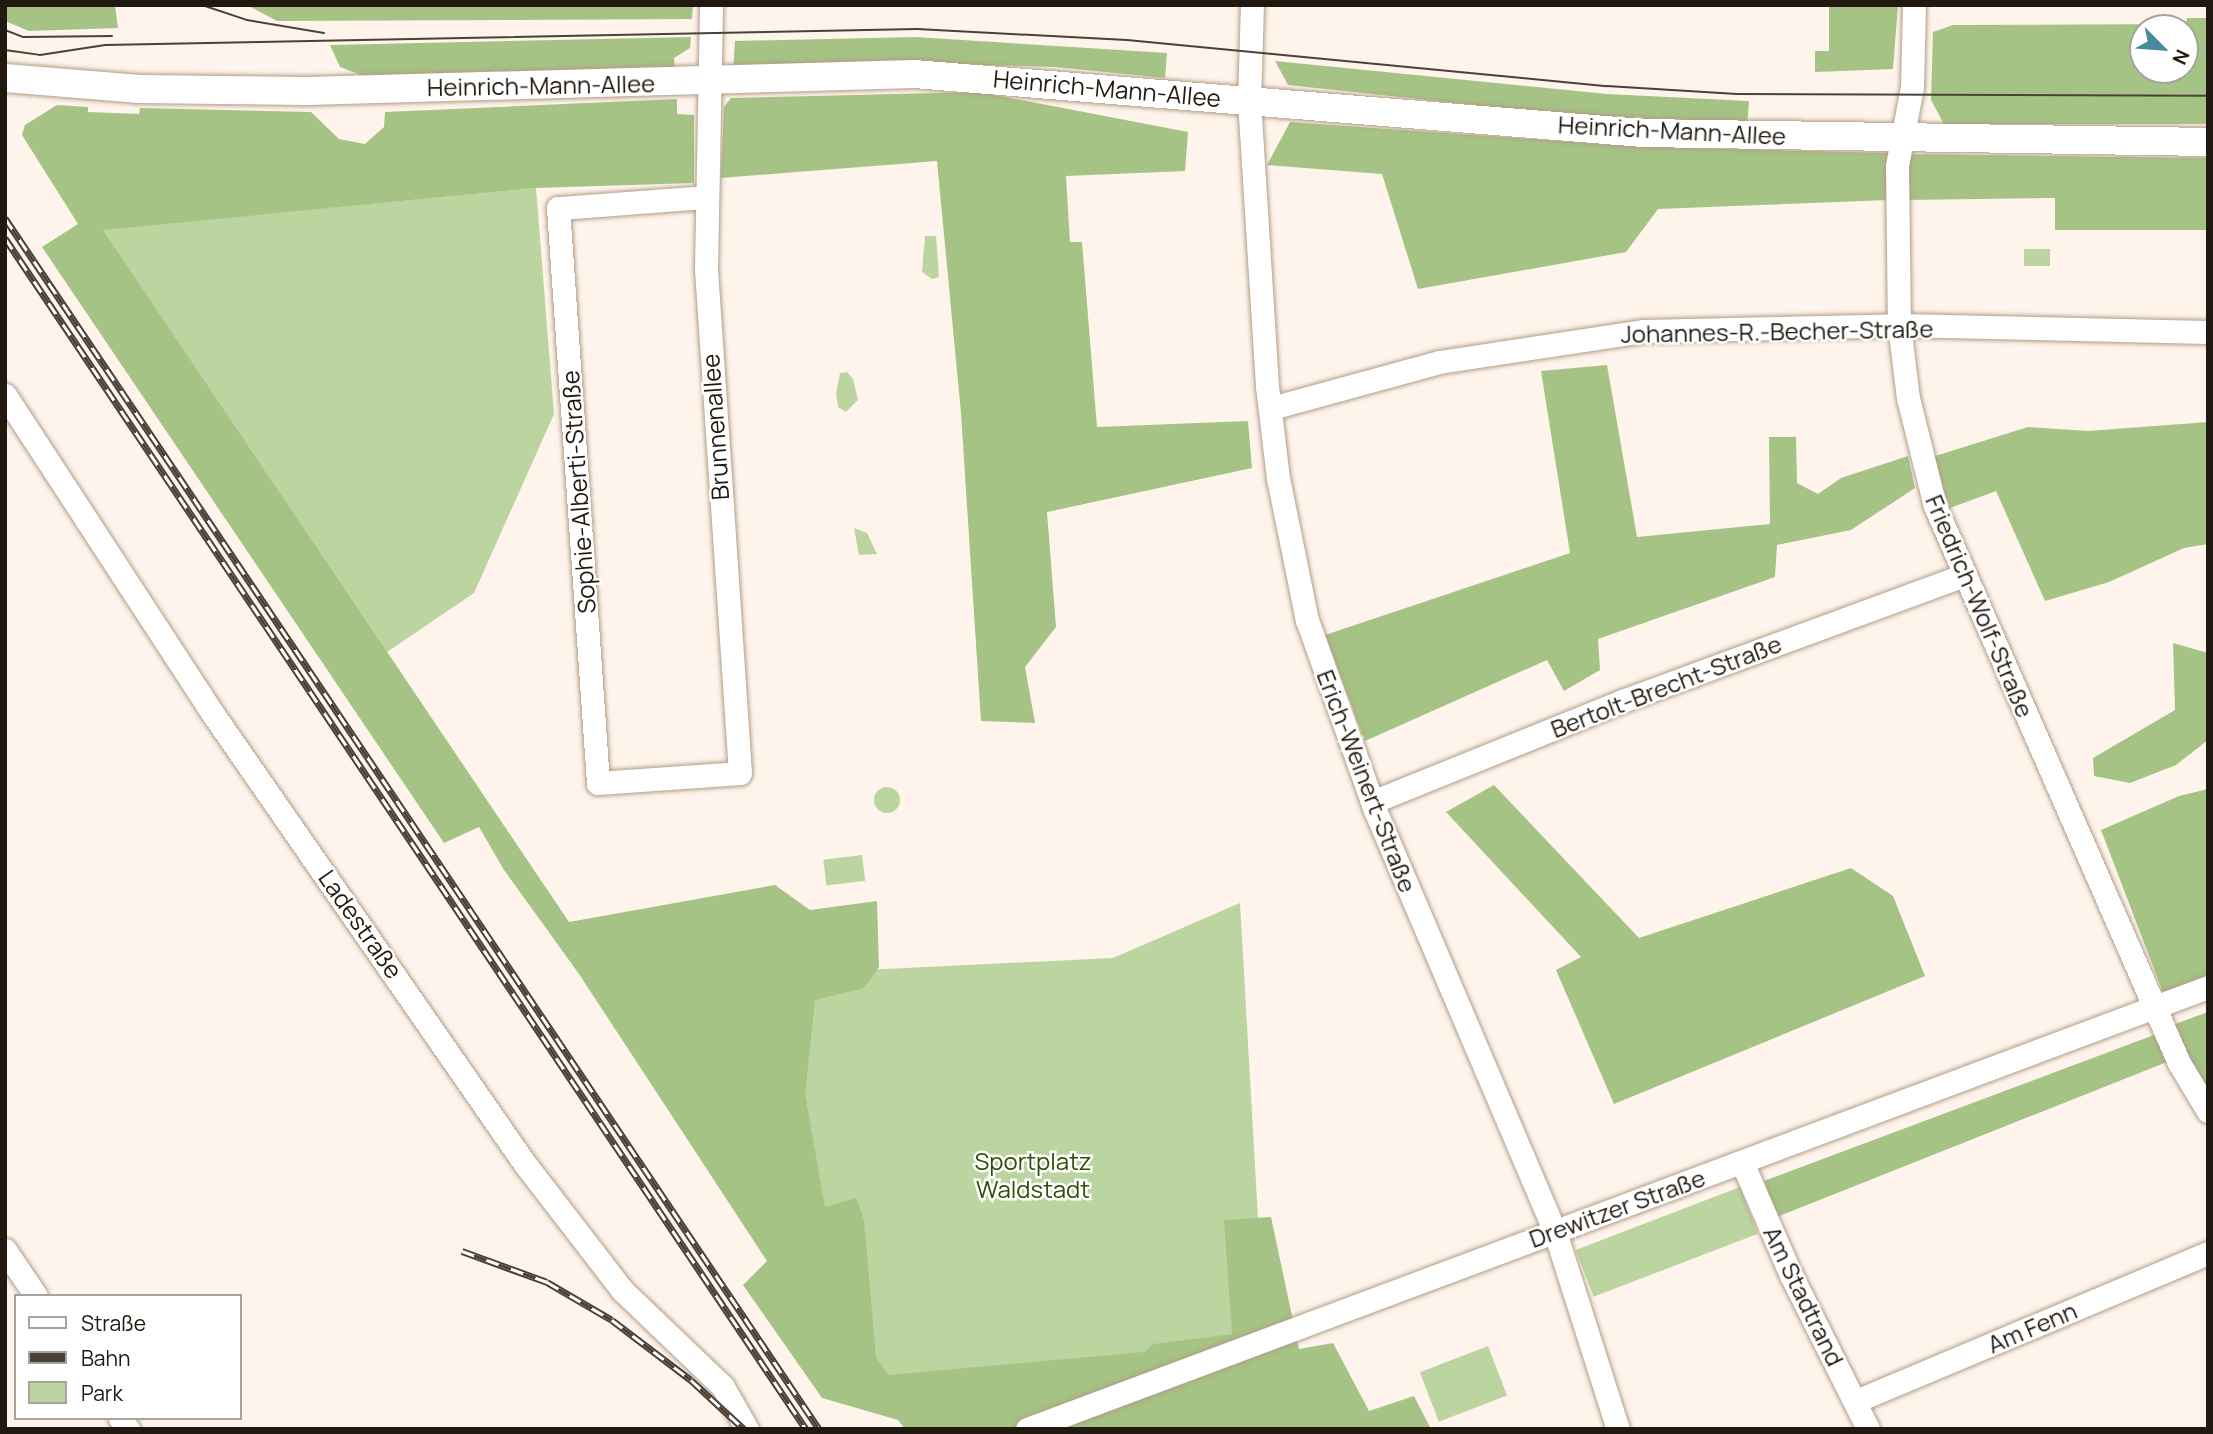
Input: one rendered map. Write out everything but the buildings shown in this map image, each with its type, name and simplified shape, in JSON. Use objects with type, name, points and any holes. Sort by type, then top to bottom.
[{"type":"main road","name":"Heinrich-Mann-Allee","points":[[5,78],[140,89],[307,91],[914,74],[1643,133],[2208,142]]},
{"type":"street","name":"Brunnenallee","points":[[710,5],[706,197],[710,371],[740,773]]},
{"type":"street","name":"Erich-Weinert-Straße","points":[[1252,5],[1250,100],[1271,408],[1278,478],[1307,620],[1372,802],[1555,1231],[1618,1429]]},
{"type":"street","name":"Friedrich-Wolf-Straße","points":[[1914,5],[1912,87],[1897,173],[1899,326],[1908,398],[1931,492],[1962,576],[2157,1006]]},
{"type":"street","name":"Sophie-Alberti-Straße","points":[[706,197],[558,208],[598,783],[740,773]]},
{"type":"street","name":"Johannes-R.-Becher-Straße","points":[[1271,408],[1439,362],[1538,344],[1699,328],[1899,326],[2208,332]]},
{"type":"street","name":"Ladestraße","points":[[5,395],[213,714],[525,1164],[622,1290],[723,1387],[747,1429]]},
{"type":"street","name":"Bertolt-Brecht-Straße","points":[[1372,802],[1622,701],[1962,576]]},
{"type":"street","name":"Drewitzer Straße","points":[[1027,1429],[2208,987]]},
{"type":"street","points":[[2157,1006],[2179,1063],[2208,1111]]},
{"type":"street","name":"Am Stadtrand","points":[[1742,1162],[1791,1275],[1868,1429]]},
{"type":"street","points":[[5,1250],[35,1294]]},
{"type":"street","name":"Am Fenn","points":[[1856,1401],[2208,1253]]},
{"type":"green space","points":[[5,5],[115,5],[118,28],[29,31],[5,21]]},
{"type":"green space","points":[[247,5],[693,5],[692,19],[277,21]]},
{"type":"green space","points":[[1829,5],[1898,5],[1893,69],[1815,72],[1815,51],[1829,51]]},
{"type":"green space","points":[[2199,18],[2208,18],[2208,124],[1944,124],[1931,100],[1933,32],[1953,25],[2129,24],[2129,84],[2199,84]]},
{"type":"green space","points":[[691,37],[690,48],[674,58],[675,71],[374,80],[340,67],[330,45]]},
{"type":"green space","points":[[915,37],[1167,53],[1165,78],[1055,67],[923,63],[733,71],[735,41]]},
{"type":"green space","points":[[1275,61],[1607,94],[1749,101],[1747,127],[1605,119],[1288,85]]},
{"type":"green space","points":[[979,92],[1188,132],[1185,171],[1066,176],[1070,242],[1082,242],[1097,427],[1248,421],[1252,468],[1047,512],[1056,627],[1025,667],[1035,723],[981,721],[961,413],[937,161],[721,178],[724,107],[731,98]]},
{"type":"green space","points":[[677,99],[677,114],[694,115],[694,183],[536,188],[103,230],[569,922],[775,885],[810,910],[877,901],[879,967],[864,988],[815,1000],[805,1094],[825,1207],[856,1198],[864,1220],[876,1357],[888,1375],[1144,1352],[1154,1344],[1232,1334],[1224,1220],[1271,1217],[1299,1349],[1333,1343],[1369,1411],[1414,1396],[1431,1429],[905,1429],[898,1420],[822,1398],[743,1285],[767,1261],[579,974],[504,870],[479,827],[444,843],[42,247],[78,224],[22,135],[25,125],[57,105],[88,107],[88,112],[139,114],[140,108],[311,112],[339,139],[365,144],[384,127],[385,112]]},
{"type":"green space","points":[[1290,122],[1644,147],[1888,153],[1889,200],[1658,209],[1626,252],[1418,289],[1382,174],[1267,165]]},
{"type":"green space","points":[[1904,154],[2208,158],[2208,236],[2207,230],[2055,230],[2055,198],[1903,200]]},
{"type":"green space","points":[[536,188],[554,414],[474,593],[387,652],[102,229]]},
{"type":"green space","points":[[925,236],[936,236],[939,277],[932,279],[922,272]]},
{"type":"green space","points":[[2024,249],[2050,249],[2050,266],[2024,266]]},
{"type":"green space","points":[[1607,365],[1637,537],[1770,524],[1769,437],[1796,437],[1797,483],[1818,494],[1841,478],[1908,456],[1915,488],[1851,530],[1777,545],[1775,577],[1598,639],[1600,670],[1564,691],[1547,660],[1365,741],[1325,635],[1570,553],[1541,371]]},
{"type":"green space","points":[[847,372],[853,379],[858,400],[846,412],[838,407],[836,394],[840,373]]},
{"type":"green space","points":[[2208,422],[2208,544],[2184,548],[2109,582],[2045,601],[1996,491],[1950,508],[1932,457],[2028,427],[2088,431]]},
{"type":"green space","points":[[854,528],[867,533],[877,554],[859,555]]},
{"type":"green space","points":[[2173,643],[2208,653],[2208,740],[2176,765],[2130,783],[2094,776],[2093,758],[2175,710]]},
{"type":"green space","points":[[1494,785],[1639,938],[1851,868],[1893,896],[1925,976],[1614,1104],[1556,970],[1581,957],[1446,812]]},
{"type":"green space","points":[[887,787],[896,791],[900,800],[896,809],[887,813],[878,809],[874,800],[878,791]]},
{"type":"green space","points":[[2208,789],[2208,977],[2164,995],[2101,830],[2179,796]]},
{"type":"green space","points":[[862,855],[865,881],[826,886],[823,860]]},
{"type":"green space","name":"Sportplatz Waldstadt","points":[[1240,903],[1264,1323],[1009,1408],[875,1373],[740,976],[1113,958]]},
{"type":"green space","points":[[2208,1012],[2208,1097],[2167,1027]]},
{"type":"green space","points":[[2154,1035],[2167,1062],[1777,1217],[1764,1181]]},
{"type":"green space","points":[[1740,1187],[1758,1234],[1594,1297],[1576,1250]]},
{"type":"green space","points":[[1488,1346],[1507,1395],[1439,1422],[1420,1372]]},
{"type":"tram line","points":[[202,5],[247,20],[324,33]]},
{"type":"tram line","points":[[5,50],[40,55],[105,45],[917,29],[1127,40],[1607,86],[1737,94],[2208,96]]},
{"type":"tram line","points":[[5,30],[23,37],[112,36]]},
{"type":"railway","points":[[5,218],[819,1429]]},
{"type":"railway","points":[[5,238],[806,1429]]},
{"type":"railway","points":[[462,1251],[547,1282],[612,1320],[691,1380],[744,1429]]}]
